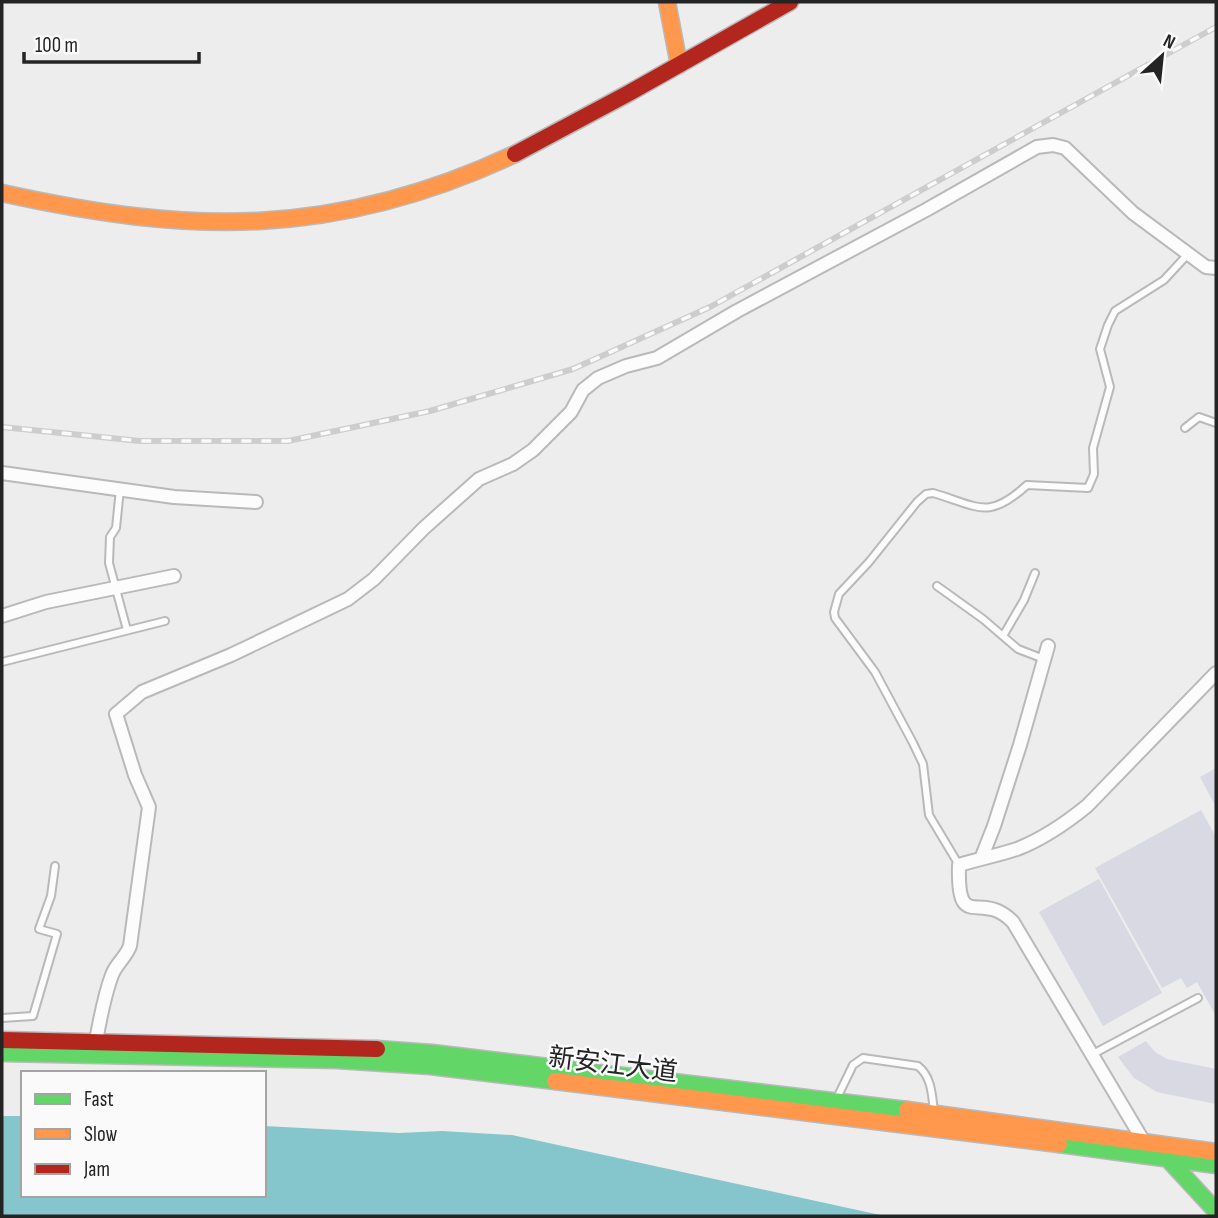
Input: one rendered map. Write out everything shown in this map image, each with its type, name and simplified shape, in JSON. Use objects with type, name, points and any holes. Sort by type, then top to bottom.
[{"type":"main road","points":[[667,2],[679,65]]},
{"type":"main road","points":[[2,193],[96,212],[178,222],[266,222],[338,213],[410,196],[482,170],[541,142],[790,2]]},
{"type":"main road","name":"新安江大道","points":[[2,1040],[338,1047],[408,1051],[935,1113],[1216,1152]]},
{"type":"main road","name":"新安江大道","points":[[2,1053],[337,1060],[430,1066],[960,1130],[1216,1165]]},
{"type":"main road","points":[[1167,1158],[1216,1211]]},
{"type":"street","points":[[96,1041],[103,1003],[113,972],[130,946],[149,810],[135,775],[117,714],[142,692],[231,655],[348,599],[374,579],[424,528],[479,479],[513,464],[533,450],[571,412],[583,390],[598,378],[626,366],[657,358],[737,311],[1037,147],[1053,145],[1069,152],[1133,214],[1206,267],[1216,268]]},
{"type":"street","points":[[2,473],[174,497],[256,502]]},
{"type":"street","points":[[2,616],[46,602],[174,576]]},
{"type":"street","points":[[981,859],[998,815],[1048,646]]},
{"type":"street","points":[[1144,1142],[1013,922],[997,910],[970,907],[962,902],[959,891],[960,865],[1031,842],[1074,817],[1214,679]]},
{"type":"lane","points":[[960,865],[929,815],[923,764],[913,743],[875,672],[835,618],[834,606],[839,594],[926,494],[933,493],[983,509],[1013,498],[1027,485],[1088,488],[1094,474],[1093,448],[1110,387],[1100,349],[1105,332],[1115,310],[1164,280],[1188,254]]},
{"type":"lane","points":[[1185,428],[1199,417],[1216,423]]},
{"type":"lane","points":[[120,489],[116,528],[110,537],[109,563],[127,630]]},
{"type":"lane","points":[[1003,636],[1024,600],[1035,573]]},
{"type":"lane","points":[[937,586],[984,619],[1018,649],[1046,660]]},
{"type":"lane","points":[[2,662],[164,621]]},
{"type":"lane","points":[[2,1018],[33,1016],[57,934],[39,929],[51,896],[55,866]]},
{"type":"lane","points":[[1093,1054],[1198,998]]},
{"type":"lane","points":[[836,1101],[853,1065],[863,1058],[922,1069],[929,1080],[935,1113]]},
{"type":"water","points":[[2,1116],[21,1116],[21,1197],[266,1197],[266,1126],[512,1135],[885,1216],[2,1216]]},
{"type":"building","points":[[1216,768],[1216,807],[1200,777]]},
{"type":"building","points":[[1201,810],[1216,837],[1216,1016],[1197,982],[1187,988],[1181,978],[1162,988],[1095,868]]},
{"type":"building","points":[[1099,879],[1162,993],[1103,1026],[1039,912]]},
{"type":"building","points":[[1146,1041],[1155,1052],[1167,1059],[1216,1069],[1216,1104],[1157,1092],[1134,1078],[1118,1057]]},
{"type":"railway","points":[[2,427],[140,441],[288,441],[430,411],[573,369],[710,307],[1216,27]]},
{"type":"traffic: fast","points":[[377,1049],[432,1053],[907,1110]]},
{"type":"traffic: fast","points":[[2,1053],[337,1060],[430,1066],[555,1081]]},
{"type":"traffic: fast","points":[[1059,1144],[1216,1165]]},
{"type":"traffic: fast","points":[[1167,1158],[1216,1211]]},
{"type":"traffic: slow","points":[[667,2],[679,65]]},
{"type":"traffic: slow","points":[[2,193],[71,207],[137,216],[200,221],[262,221],[324,214],[386,201],[449,182],[515,154]]},
{"type":"traffic: slow","points":[[555,1081],[1059,1144]]},
{"type":"traffic: slow","points":[[907,1110],[1216,1152]]},
{"type":"traffic: jam","points":[[515,154],[790,2]]},
{"type":"traffic: jam","points":[[2,1040],[377,1049]]}]
